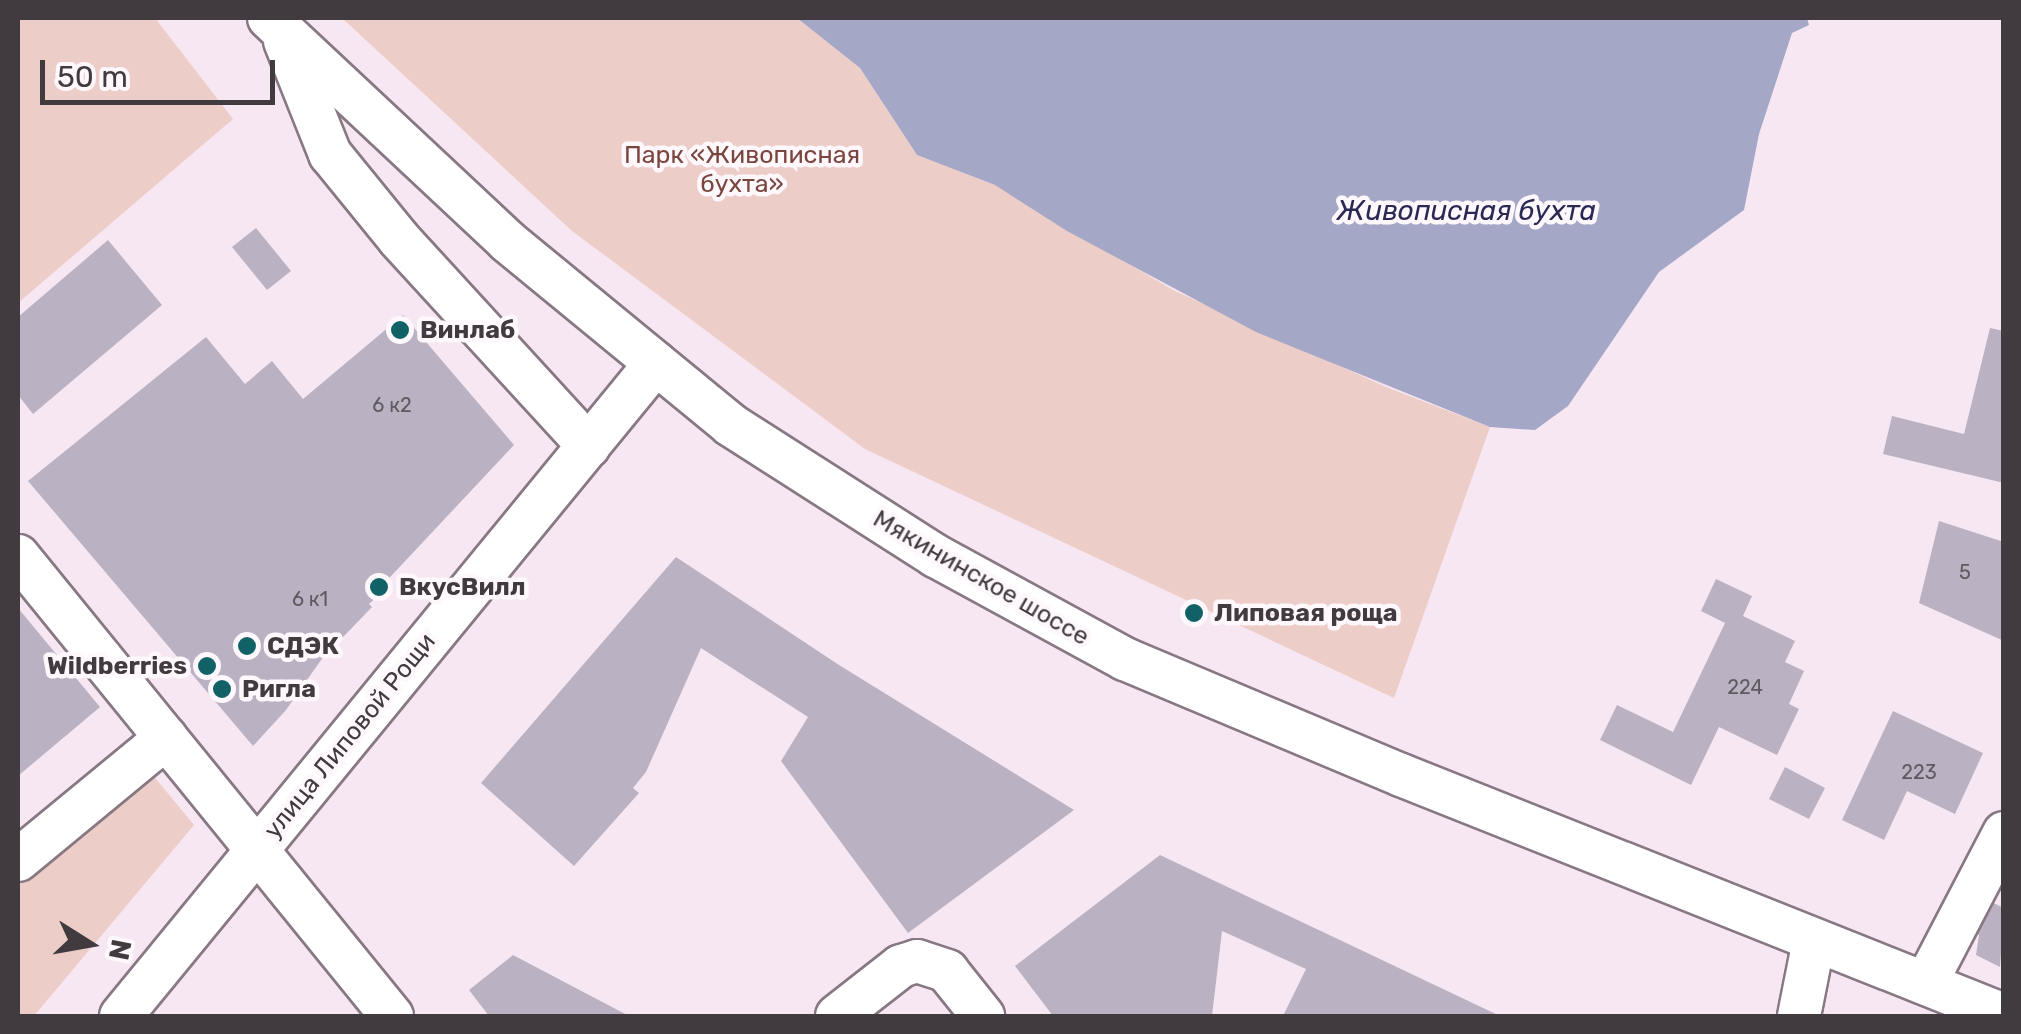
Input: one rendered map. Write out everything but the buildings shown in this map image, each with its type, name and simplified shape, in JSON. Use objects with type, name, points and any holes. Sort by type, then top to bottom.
[{"type":"street","name":"Мякининское шоссе","points":[[274,22],[508,240],[656,363],[790,465],[936,556],[1125,658],[2004,1015]]},
{"type":"street","points":[[274,22],[330,154],[400,239],[589,446]]},
{"type":"street","name":"улица Липовой Рощи","points":[[121,1016],[656,363]]},
{"type":"street","points":[[18,556],[100,683],[166,738],[392,1016]]},
{"type":"street","points":[[18,860],[166,738]]},
{"type":"street","points":[[1926,983],[2004,833]]},
{"type":"street","points":[[1799,1016],[1814,940]]},
{"type":"street","points":[[837,1016],[901,966],[916,960],[947,971],[983,1016]]},
{"type":"green space","points":[[18,18],[155,18],[233,119],[18,303]]},
{"type":"green space","name":"Парк «Живописная бухта»","points":[[342,18],[797,18],[860,68],[917,155],[995,185],[1173,290],[1386,387],[1490,427],[1394,698],[865,449],[572,231]]},
{"type":"green space","points":[[147,768],[194,825],[34,1016],[18,1016],[18,874]]},
{"type":"water","name":"Живописная бухта","points":[[797,18],[1807,18],[1809,25],[1792,33],[1759,134],[1744,210],[1659,272],[1568,406],[1535,430],[1490,427],[1256,332],[1067,231],[995,185],[917,155],[860,68]]},
{"type":"place","name":"Винлаб","points":[[400,330]]},
{"type":"place","name":"ВкусВилл","points":[[379,587]]},
{"type":"place","name":"Липовая роща","points":[[1194,613]]},
{"type":"place","name":"СДЭК","points":[[247,646]]},
{"type":"place","name":"Wildberries","points":[[207,666]]},
{"type":"place","name":"Ригла","points":[[222,689]]}]
